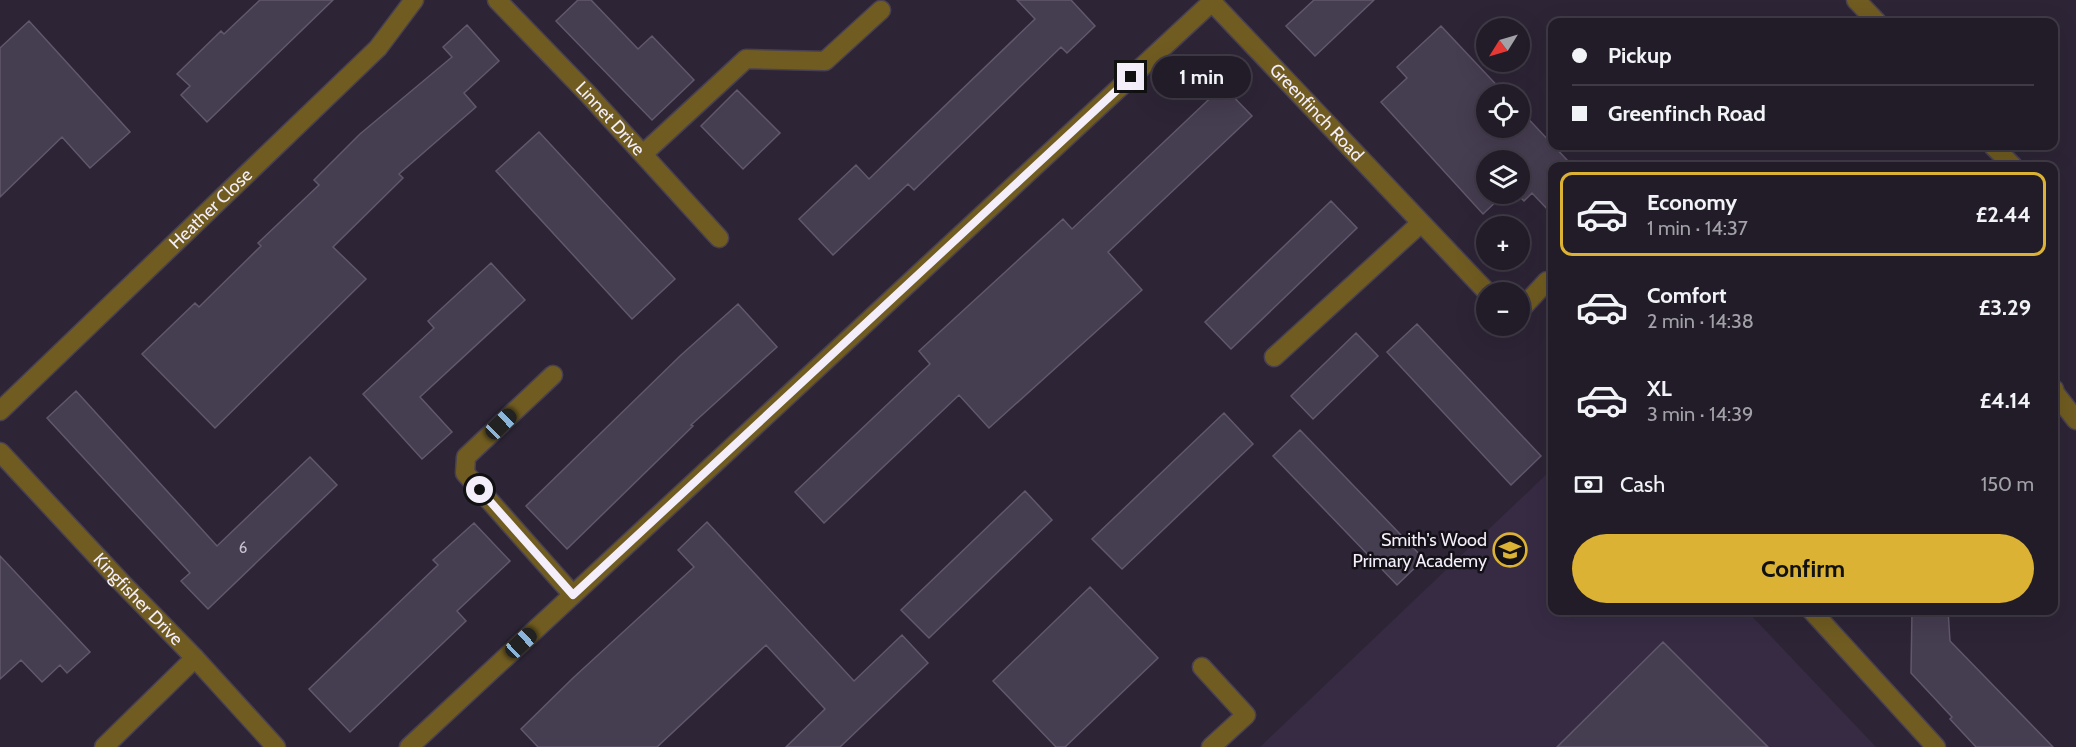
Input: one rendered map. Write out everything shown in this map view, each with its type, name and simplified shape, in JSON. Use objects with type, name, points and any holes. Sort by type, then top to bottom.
[{"type":"street","name":"Heather Close","points":[[0,411],[378,48],[414,0]]},
{"type":"street","name":"Linnet Drive","points":[[497,0],[719,238]]},
{"type":"street","points":[[1856,0],[1873,18]]},
{"type":"street","name":"Greenfinch Road","points":[[409,747],[1213,1],[1477,282]]},
{"type":"street","points":[[643,154],[746,58],[825,61],[881,10]]},
{"type":"street","points":[[1997,150],[2009,162]]},
{"type":"street","points":[[1274,357],[1421,223]]},
{"type":"street","points":[[1530,299],[1547,281]]},
{"type":"street","points":[[553,375],[466,457],[465,473],[573,595]]},
{"type":"street","points":[[2058,397],[2076,420]]},
{"type":"street","name":"Kingfisher Drive","points":[[0,452],[276,747]]},
{"type":"street","points":[[1816,615],[1936,747]]},
{"type":"street","points":[[104,747],[195,658]]},
{"type":"street","points":[[1202,667],[1246,714],[1211,747]]},
{"type":"shaded area","name":"Smith's Wood Primary Academy","points":[[1548,473],[1548,615],[1751,615],[1876,747],[1260,747]]},
{"type":"building","points":[[260,0],[333,0],[207,122],[181,95],[190,86],[177,74],[221,31],[224,34]]},
{"type":"building","points":[[578,0],[591,0],[638,49],[652,36],[694,80],[652,120],[556,21]]},
{"type":"building","points":[[1017,0],[1071,0],[1095,26],[1067,53],[1061,47],[914,190],[908,184],[833,255],[799,219],[856,165],[869,179],[1035,19]]},
{"type":"building","points":[[1314,0],[1374,0],[1315,56],[1286,26]]},
{"type":"building","points":[[29,21],[130,132],[90,168],[62,137],[0,197],[0,48]]},
{"type":"building","points":[[467,25],[499,61],[464,93],[476,107],[399,174],[403,178],[333,247],[366,279],[215,428],[142,354],[195,303],[199,307],[261,246],[258,243],[319,185],[314,180],[360,134],[452,57],[443,47]]},
{"type":"building","points":[[1441,26],[1476,63],[1476,72],[1484,72],[1496,84],[1476,84],[1476,138],[1530,138],[1530,121],[1548,140],[1548,150],[1558,150],[1567,160],[1548,162],[1548,210],[1532,193],[1530,195],[1530,150],[1476,150],[1476,204],[1494,204],[1483,214],[1381,102],[1407,78],[1397,67]]},
{"type":"building","points":[[1223,86],[1252,116],[1108,252],[1142,290],[989,428],[959,395],[824,523],[795,492],[930,364],[919,351],[1063,219],[1072,229]]},
{"type":"building","points":[[737,90],[780,133],[743,169],[701,126]]},
{"type":"building","points":[[539,132],[675,279],[632,319],[496,171]]},
{"type":"building","points":[[1331,201],[1357,228],[1231,349],[1205,322]]},
{"type":"building","points":[[491,263],[525,300],[420,397],[452,432],[422,459],[363,394],[434,328],[428,321]]},
{"type":"building","points":[[738,304],[777,347],[691,425],[693,426],[567,549],[526,506],[680,356]]},
{"type":"building","points":[[1417,324],[1541,456],[1511,485],[1387,352]]},
{"type":"building","points":[[1356,333],[1378,356],[1313,419],[1291,396]]},
{"type":"building","points":[[76,391],[217,546],[310,457],[337,485],[208,609],[181,581],[190,573],[47,418]]},
{"type":"building","points":[[1224,413],[1253,444],[1122,569],[1092,539]]},
{"type":"building","points":[[1300,430],[1424,559],[1397,585],[1273,456]]},
{"type":"building","points":[[1025,491],[1052,520],[929,638],[901,610]]},
{"type":"building","points":[[707,522],[854,681],[902,635],[928,663],[840,747],[786,747],[825,709],[766,645],[657,747],[538,747],[521,729],[694,567],[678,550]]},
{"type":"building","points":[[474,523],[510,561],[457,611],[466,621],[350,732],[309,689],[438,565],[433,560]]},
{"type":"building","points":[[0,556],[90,652],[67,673],[60,665],[42,682],[21,660],[0,679]]},
{"type":"building","points":[[1090,587],[1158,658],[1065,747],[1056,747],[993,681]]},
{"type":"building","points":[[1912,615],[1948,615],[1950,641],[2053,747],[1976,747],[1911,673]]},
{"type":"building","points":[[1663,642],[1768,747],[1557,747]]},
{"type":"place","name":"Smith's Wood Primary Academy","points":[[1510,550]]},
{"type":"route","points":[[480,490],[573,595],[1131,77]]}]
